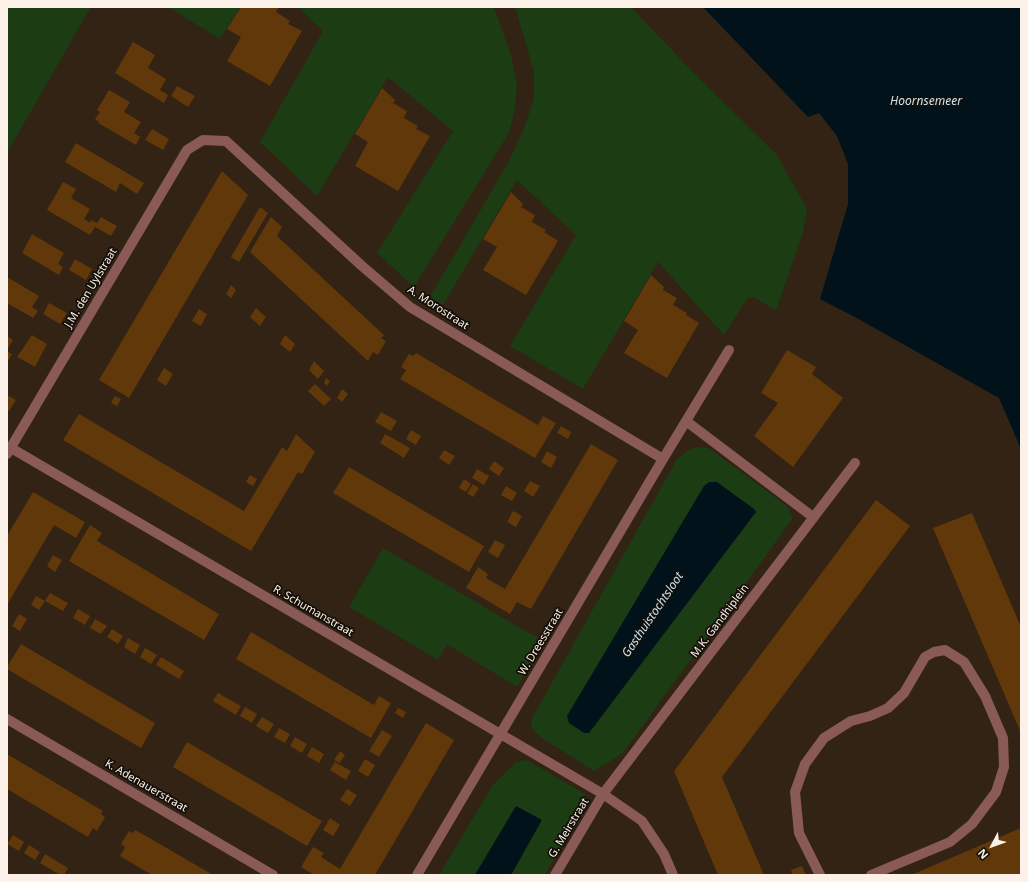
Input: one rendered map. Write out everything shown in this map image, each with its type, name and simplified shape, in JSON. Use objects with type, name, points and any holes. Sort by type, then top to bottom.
[{"type":"street","name":"J.M. den Uylstraat","points":[[9,451],[187,150],[203,140]]},
{"type":"street","name":"A. Morostraat","points":[[203,140],[226,141],[362,266],[410,307],[663,459]]},
{"type":"street","name":"W. Dreesstraat","points":[[417,875],[663,459],[730,350]]},
{"type":"street","points":[[686,421],[813,517]]},
{"type":"street","name":"R. Schumanstraat","points":[[9,451],[603,794],[642,821],[664,854],[673,875]]},
{"type":"street","name":"M.K. Gandhiplein","points":[[603,794],[855,463]]},
{"type":"street","points":[[820,875],[799,833],[795,792],[805,764],[824,738],[851,721],[870,716],[888,708],[904,693],[925,658],[934,652],[945,650],[964,662],[985,696],[1003,738],[1004,767],[996,792],[972,824],[950,842],[871,875]]},
{"type":"street","name":"K. Adenauerstraat","points":[[7,719],[272,875]]},
{"type":"street","name":"G. Meirstraat","points":[[555,875],[603,794]]},
{"type":"green space","points":[[7,7],[91,7],[7,153]]},
{"type":"green space","points":[[168,7],[240,7],[220,39]]},
{"type":"green space","points":[[298,7],[494,7],[512,58],[517,86],[515,108],[509,133],[414,287],[377,253],[453,131],[388,77],[317,196],[260,142],[323,31]]},
{"type":"green space","points":[[515,7],[631,7],[689,68],[777,155],[807,209],[803,232],[776,311],[754,297],[747,299],[724,335],[658,262],[583,389],[510,346],[576,235],[517,180],[443,305],[430,297],[509,161],[524,128],[534,98],[534,72]]},
{"type":"green space","points":[[697,447],[709,448],[787,506],[793,518],[623,753],[594,771],[542,738],[532,729],[531,720],[677,459],[690,449]]},
{"type":"green space","points":[[383,548],[543,641],[517,687],[447,644],[438,660],[349,607]]},
{"type":"green space","points":[[527,760],[585,794],[584,812],[545,875],[511,875],[541,820],[516,806],[475,875],[439,875],[492,786],[516,762]]},
{"type":"water","name":"Hoornsemeer","points":[[703,7],[1021,7],[1021,449],[999,398],[820,299],[848,204],[848,164],[837,136],[819,113],[808,117]]},
{"type":"water","name":"Gasthuistochtsloot","points":[[709,482],[717,482],[756,512],[589,733],[584,733],[569,723],[567,716],[704,486]]},
{"type":"water","points":[[516,806],[542,820],[511,875],[475,875]]},
{"type":"building","points":[[241,7],[279,7],[276,12],[290,21],[288,24],[302,31],[270,86],[227,61],[241,37],[227,29]]},
{"type":"building","points":[[133,42],[155,55],[148,68],[166,79],[160,90],[168,95],[164,103],[115,73]]},
{"type":"building","points":[[177,86],[195,96],[188,107],[171,96]]},
{"type":"building","points":[[382,88],[395,100],[393,103],[407,111],[404,118],[418,126],[416,129],[430,136],[398,191],[355,166],[368,142],[355,134]]},
{"type":"building","points":[[109,90],[130,102],[124,112],[141,122],[134,133],[140,137],[136,145],[98,123],[99,122],[95,119],[100,112],[97,110]]},
{"type":"building","points":[[152,129],[169,139],[163,150],[145,140]]},
{"type":"building","points":[[76,143],[144,183],[137,194],[120,183],[116,192],[65,162]]},
{"type":"building","points":[[222,171],[248,195],[129,398],[99,380]]},
{"type":"building","points":[[63,182],[76,189],[71,198],[90,209],[84,219],[90,223],[91,220],[97,223],[101,217],[117,226],[111,236],[95,227],[90,235],[47,210]]},
{"type":"building","points":[[511,192],[523,204],[521,207],[535,215],[532,222],[546,230],[544,232],[558,241],[526,295],[483,270],[497,247],[483,239]]},
{"type":"building","points":[[260,207],[268,213],[239,262],[231,257]]},
{"type":"building","points":[[271,217],[282,227],[277,236],[384,335],[381,338],[386,341],[378,355],[373,352],[368,361],[250,252]]},
{"type":"building","points":[[32,234],[64,253],[58,264],[63,267],[59,275],[22,253]]},
{"type":"building","points":[[75,259],[92,269],[86,280],[69,270]]},
{"type":"building","points":[[651,275],[664,287],[663,290],[677,298],[673,305],[687,313],[686,315],[699,323],[667,378],[624,353],[638,330],[624,321]]},
{"type":"building","points":[[7,277],[39,296],[32,307],[38,311],[33,318],[7,303]]},
{"type":"building","points":[[231,285],[236,290],[231,298],[226,294]]},
{"type":"building","points":[[49,303],[67,313],[60,324],[43,314]]},
{"type":"building","points":[[256,308],[266,317],[260,326],[250,317]]},
{"type":"building","points":[[199,309],[207,314],[201,326],[192,321]]},
{"type":"building","points":[[32,335],[47,344],[35,367],[17,357]]},
{"type":"building","points":[[285,335],[295,344],[290,352],[280,344]]},
{"type":"building","points":[[7,336],[13,340],[7,350]]},
{"type":"building","points":[[787,350],[816,367],[812,374],[843,398],[793,467],[754,436],[778,403],[761,393]]},
{"type":"building","points":[[7,351],[12,354],[7,363]]},
{"type":"building","points":[[416,353],[538,425],[543,416],[556,423],[535,458],[400,379],[406,370],[401,367],[409,354],[413,356]]},
{"type":"building","points":[[314,361],[324,371],[318,379],[309,370]]},
{"type":"building","points":[[164,368],[173,374],[166,386],[157,380]]},
{"type":"building","points":[[326,378],[330,381],[327,386],[324,383]]},
{"type":"building","points":[[315,384],[331,399],[324,406],[308,391]]},
{"type":"building","points":[[342,389],[348,394],[342,402],[337,398]]},
{"type":"building","points":[[7,395],[16,400],[9,411],[7,409]]},
{"type":"building","points":[[115,396],[121,399],[117,406],[111,403]]},
{"type":"building","points":[[381,412],[397,421],[391,431],[375,422]]},
{"type":"building","points":[[79,414],[244,511],[282,447],[287,451],[296,434],[315,452],[302,474],[298,472],[251,551],[63,440]]},
{"type":"building","points":[[561,426],[571,432],[568,439],[557,433]]},
{"type":"building","points":[[411,430],[421,436],[416,445],[406,439]]},
{"type":"building","points":[[385,434],[410,448],[404,458],[380,443]]},
{"type":"building","points":[[591,444],[618,460],[531,609],[517,602],[510,614],[466,588],[478,567],[488,574],[486,578],[505,589]]},
{"type":"building","points":[[444,450],[455,456],[449,465],[439,458]]},
{"type":"building","points":[[547,451],[557,457],[551,468],[541,462]]},
{"type":"building","points":[[494,461],[504,468],[499,476],[489,469]]},
{"type":"building","points":[[349,467],[484,546],[469,572],[333,493]]},
{"type":"building","points":[[477,469],[489,476],[484,485],[472,478]]},
{"type":"building","points":[[250,475],[257,479],[253,486],[246,482]]},
{"type":"building","points":[[464,479],[471,484],[466,492],[459,488]]},
{"type":"building","points":[[530,481],[540,486],[533,497],[524,491]]},
{"type":"building","points":[[473,484],[479,488],[473,497],[467,493]]},
{"type":"building","points":[[506,486],[517,493],[512,501],[501,495]]},
{"type":"building","points":[[33,492],[85,522],[76,538],[54,525],[7,605],[7,536]]},
{"type":"building","points":[[876,500],[910,526],[722,777],[764,875],[718,875],[674,771]]},
{"type":"building","points":[[513,511],[522,516],[516,527],[507,522]]},
{"type":"building","points":[[972,513],[1021,627],[1021,733],[933,528]]},
{"type":"building","points":[[90,525],[102,533],[97,541],[219,614],[204,640],[69,561]]},
{"type":"building","points":[[495,540],[505,545],[498,558],[488,552]]},
{"type":"building","points":[[53,555],[62,560],[55,572],[47,566]]},
{"type":"building","points":[[50,593],[68,603],[63,611],[45,601]]},
{"type":"building","points":[[36,596],[45,601],[39,610],[31,605]]},
{"type":"building","points":[[78,609],[90,616],[85,625],[73,618]]},
{"type":"building","points":[[19,614],[27,619],[20,631],[12,626]]},
{"type":"building","points":[[95,619],[107,626],[101,634],[90,628]]},
{"type":"building","points":[[112,629],[123,636],[118,644],[107,637]]},
{"type":"building","points":[[251,632],[374,705],[379,696],[391,703],[371,738],[236,659]]},
{"type":"building","points":[[128,638],[140,645],[135,654],[124,647]]},
{"type":"building","points":[[21,644],[155,723],[141,748],[7,669]]},
{"type":"building","points":[[145,648],[157,655],[151,664],[140,657]]},
{"type":"building","points":[[161,657],[184,671],[179,679],[156,665]]},
{"type":"building","points":[[218,693],[241,706],[236,715],[213,701]]},
{"type":"building","points":[[245,707],[257,714],[252,723],[240,716]]},
{"type":"building","points":[[398,708],[406,712],[403,718],[395,713]]},
{"type":"building","points":[[262,717],[274,724],[268,733],[256,726]]},
{"type":"building","points":[[426,723],[454,740],[375,875],[314,875],[301,867],[313,847],[324,853],[321,857],[340,869]]},
{"type":"building","points":[[279,728],[290,734],[285,743],[274,737]]},
{"type":"building","points":[[382,730],[392,736],[379,757],[369,751]]},
{"type":"building","points":[[295,737],[307,744],[302,753],[290,746]]},
{"type":"building","points":[[187,742],[322,821],[307,846],[173,767]]},
{"type":"building","points":[[312,747],[324,754],[319,763],[307,756]]},
{"type":"building","points":[[340,751],[345,755],[340,763],[334,760]]},
{"type":"building","points":[[7,754],[103,811],[101,814],[105,817],[97,831],[93,828],[88,837],[7,789]]},
{"type":"building","points":[[365,759],[375,765],[368,777],[358,771]]},
{"type":"building","points":[[335,762],[351,771],[346,780],[330,770]]},
{"type":"building","points":[[347,789],[357,795],[350,806],[340,800]]},
{"type":"building","points":[[330,818],[340,825],[333,836],[323,830]]},
{"type":"building","points":[[1021,828],[1021,873],[1017,875],[911,875]]},
{"type":"building","points":[[135,830],[213,875],[152,875],[120,856],[125,847],[121,844],[129,831],[133,833]]},
{"type":"building","points":[[13,835],[24,842],[19,851],[7,844]]},
{"type":"building","points":[[29,845],[40,852],[35,860],[24,853]]},
{"type":"building","points":[[45,854],[68,868],[64,875],[60,875],[40,863]]},
{"type":"building","points":[[802,866],[806,875],[793,875],[791,870]]}]
